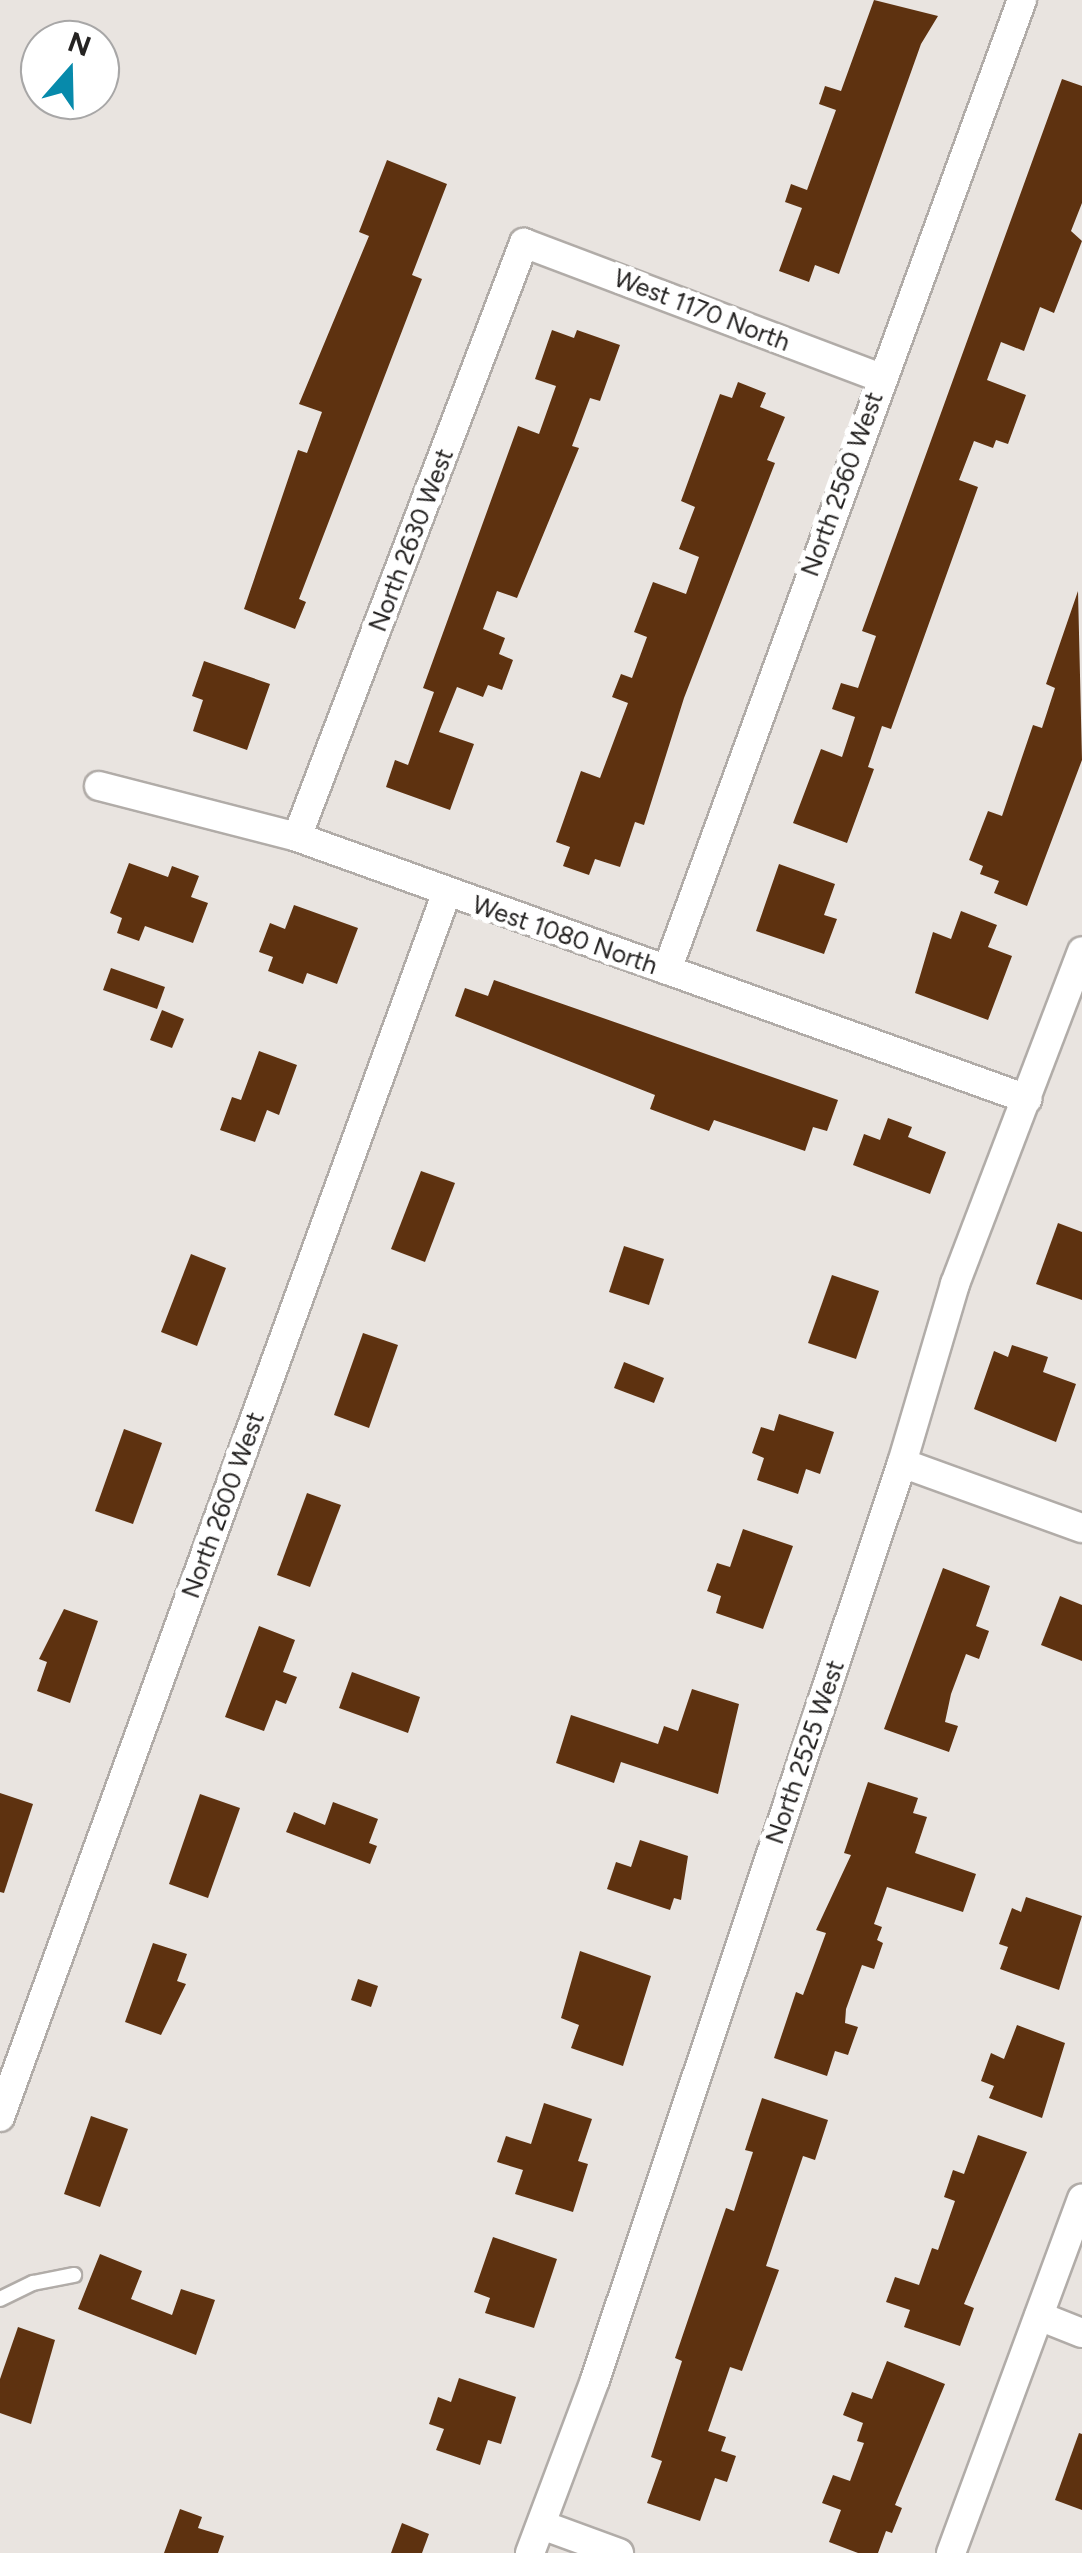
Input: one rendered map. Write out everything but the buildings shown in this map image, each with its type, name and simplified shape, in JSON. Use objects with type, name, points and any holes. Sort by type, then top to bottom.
[{"type":"street","name":"North 2560 West","points":[[667,970],[1022,0]]},
{"type":"street","name":"West 1170 North","points":[[524,242],[881,378]]},
{"type":"street","name":"North 2630 West","points":[[298,837],[524,242]]},
{"type":"street","name":"West 1080 North","points":[[99,786],[298,837],[446,894],[1027,1099]]},
{"type":"street","name":"North 2600 West","points":[[0,2116],[446,894]]},
{"type":"street","name":"North 2525 West","points":[[530,2553],[902,1463],[955,1284],[1082,951]]},
{"type":"street","points":[[902,1463],[1082,1528]]},
{"type":"street","points":[[951,2553],[1082,2198]]},
{"type":"street","points":[[1038,2316],[1082,2332]]},
{"type":"street","points":[[542,2525],[619,2553]]},
{"type":"lane","points":[[0,2299],[33,2283],[74,2275]]}]
